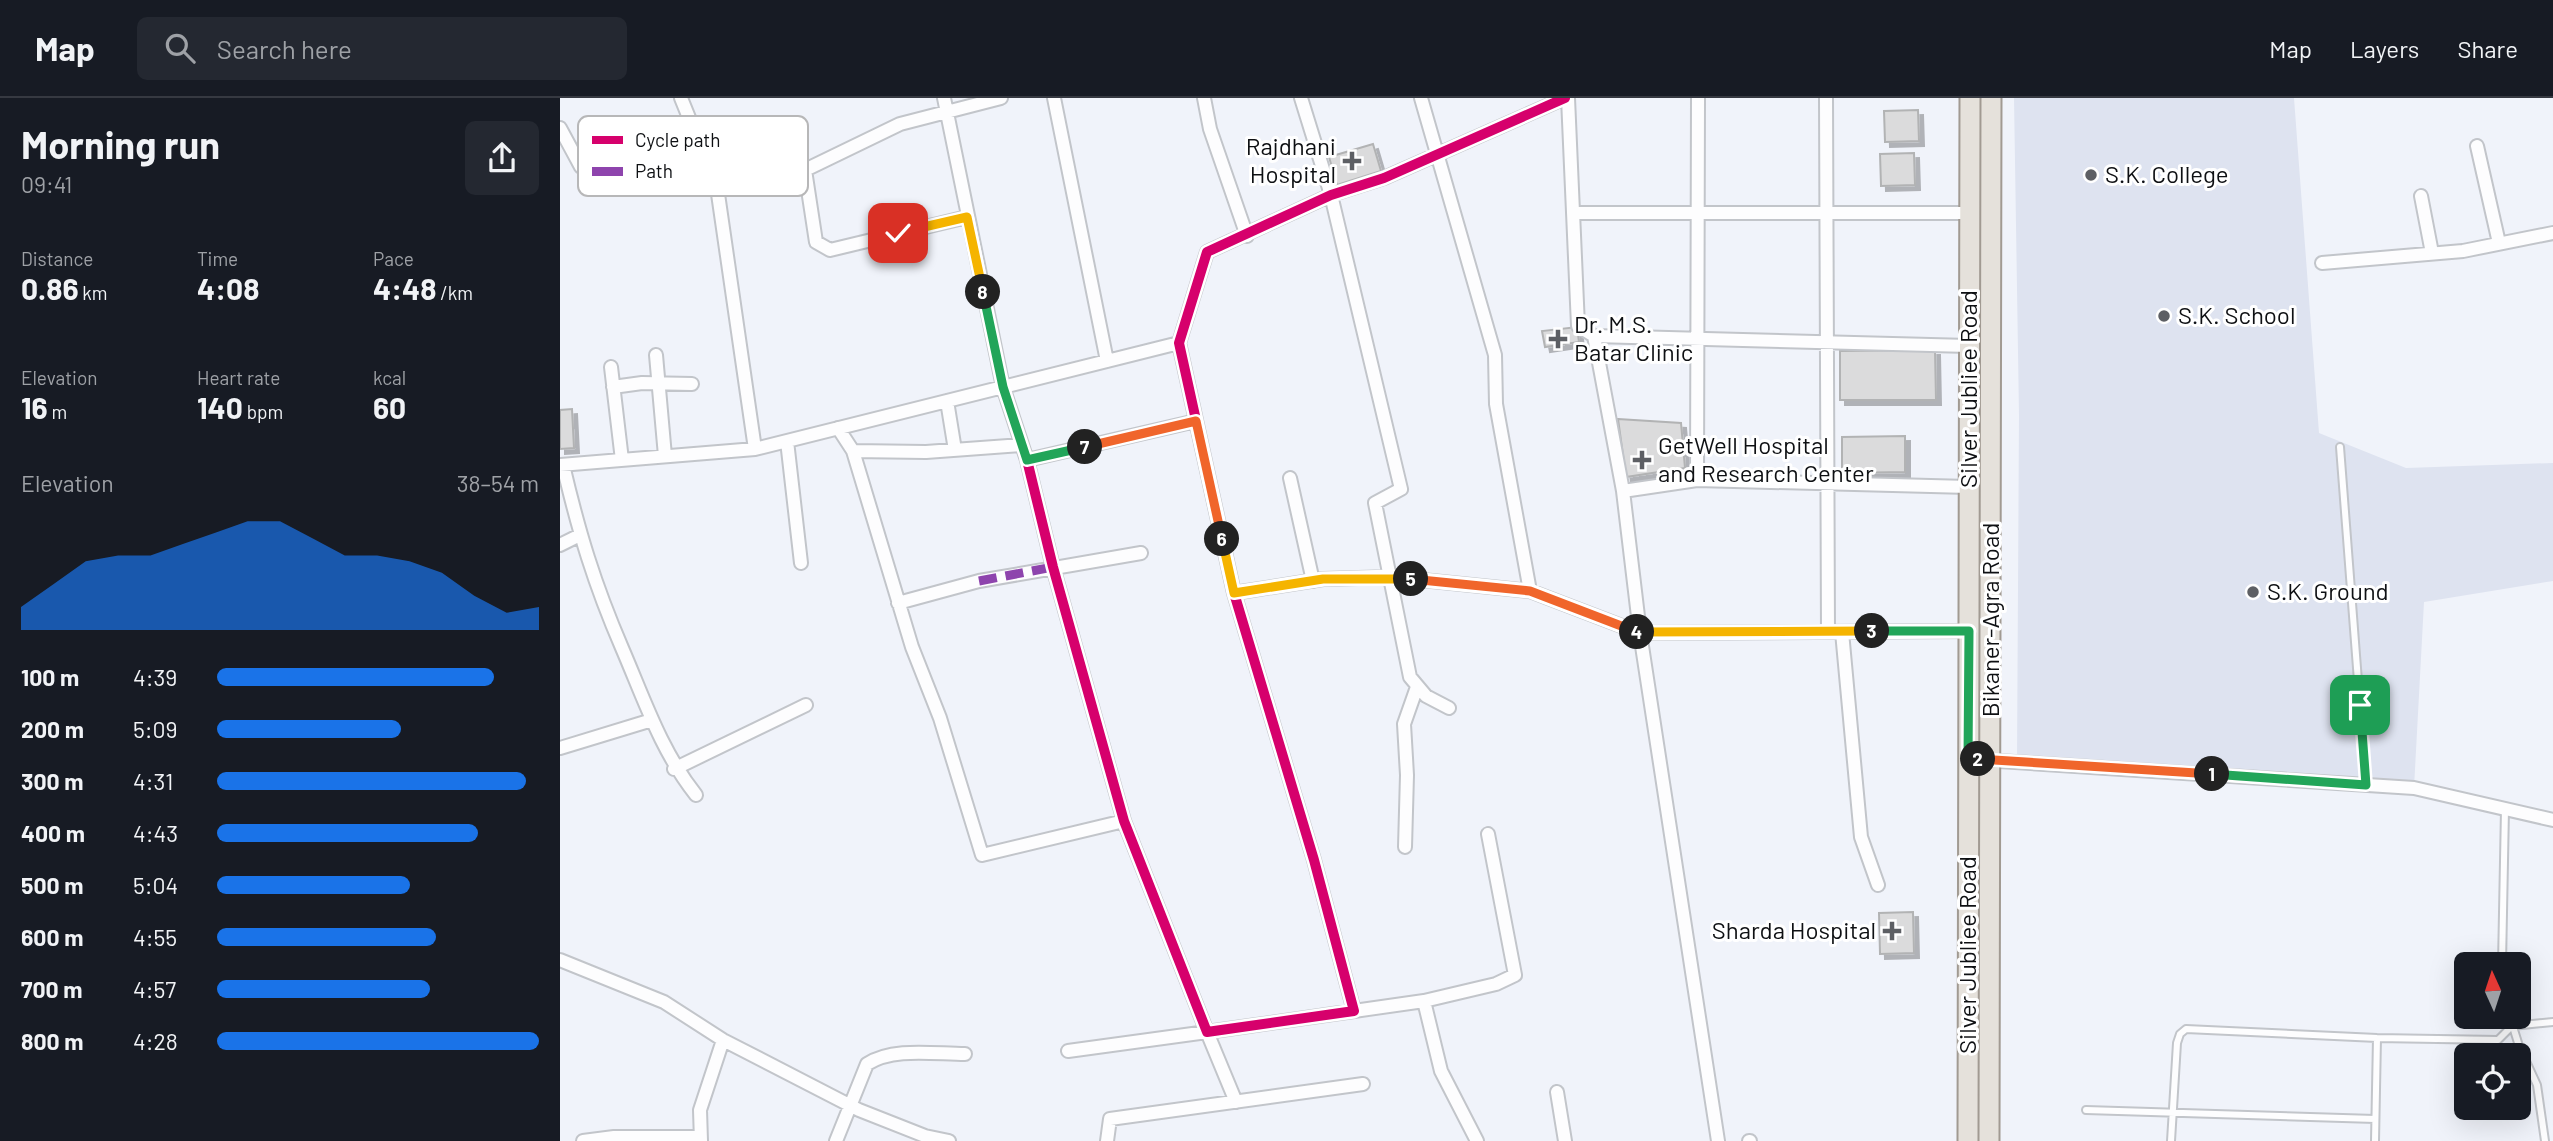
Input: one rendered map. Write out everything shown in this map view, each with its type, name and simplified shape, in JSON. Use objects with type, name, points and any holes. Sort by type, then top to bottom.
[{"type":"main road","name":"Silver Jubliee Road","points":[[1968,1141],[1970,98]]},
{"type":"main road","name":"Bikaner-Agra Road","points":[[1989,1141],[1991,98]]},
{"type":"street","points":[[681,98],[688,116]]},
{"type":"street","points":[[808,169],[946,104],[1000,98]]},
{"type":"street","points":[[1054,98],[1107,361]]},
{"type":"street","points":[[1204,98],[1210,129],[1247,236]]},
{"type":"street","points":[[1301,98],[1332,195],[1401,489],[1376,503],[1393,577],[1405,660],[1417,687],[1449,708]]},
{"type":"street","points":[[1421,98],[1495,355],[1496,404],[1530,591]]},
{"type":"street","points":[[1354,1011],[1314,860],[1234,593],[1179,343],[1207,252],[1332,195],[1384,178],[1567,98],[1578,326],[1594,336],[1969,346]]},
{"type":"street","points":[[1697,480],[1698,98]]},
{"type":"street","points":[[1826,98],[1828,483],[1835,632],[1861,836],[1878,885]]},
{"type":"street","points":[[946,104],[1003,387],[1027,460],[1053,566],[1124,821],[1236,1102]]},
{"type":"street","points":[[560,128],[578,161]]},
{"type":"street","points":[[2477,146],[2499,243]]},
{"type":"street","points":[[808,190],[816,242],[830,250],[967,217]]},
{"type":"street","points":[[719,196],[755,449]]},
{"type":"street","points":[[2421,196],[2432,253]]},
{"type":"street","points":[[1573,213],[1969,214]]},
{"type":"street","points":[[2322,263],[2432,253],[2553,233]]},
{"type":"street","points":[[1594,336],[1623,491],[1640,633],[1718,1141]]},
{"type":"street","points":[[696,795],[674,769],[605,612],[580,535],[562,465],[755,449],[1179,343]]},
{"type":"street","points":[[656,355],[665,456]]},
{"type":"street","points":[[611,367],[622,460]]},
{"type":"street","points":[[613,387],[658,383],[692,384]]},
{"type":"street","points":[[947,401],[955,450]]},
{"type":"street","points":[[1027,460],[1196,421]]},
{"type":"street","points":[[838,428],[853,451],[898,603],[940,718],[982,855],[1124,821]]},
{"type":"street","points":[[788,441],[801,563]]},
{"type":"street","points":[[853,451],[955,450],[1022,445]]},
{"type":"street","points":[[1290,478],[1313,581]]},
{"type":"street","points":[[1623,491],[1697,480],[1969,486]]},
{"type":"street","points":[[560,545],[580,535]]},
{"type":"street","points":[[898,603],[979,581],[1053,566],[1141,553]]},
{"type":"street","points":[[1234,593],[1313,581],[1393,577],[1530,591],[1640,633],[1969,631]]},
{"type":"street","points":[[1405,847],[1407,775],[1404,724],[1417,687]]},
{"type":"street","points":[[674,769],[806,705]]},
{"type":"street","points":[[560,748],[652,720]]},
{"type":"street","points":[[1968,759],[2414,788],[2553,820]]},
{"type":"street","points":[[1069,1051],[1423,1001],[1496,984],[1515,975],[1488,834]]},
{"type":"street","points":[[560,960],[664,1002],[723,1040],[850,1105],[925,1136],[949,1141]]},
{"type":"street","points":[[1423,1001],[1441,1071],[1477,1141]]},
{"type":"street","points":[[583,1141],[614,1137],[701,1139],[700,1110],[723,1040]]},
{"type":"street","points":[[836,1141],[867,1064],[877,1057],[965,1054]]},
{"type":"street","points":[[1107,1141],[1110,1119],[1363,1084]]},
{"type":"street","points":[[1557,1092],[1565,1141]]},
{"type":"lane","points":[[2340,447],[2366,785]]},
{"type":"lane","points":[[2502,952],[2505,808]]},
{"type":"lane","points":[[2531,1024],[2553,1022]]},
{"type":"lane","points":[[2171,1141],[2176,1043],[2186,1029],[2377,1038],[2498,1040],[2509,1029]]},
{"type":"lane","points":[[2513,1029],[2537,1085],[2545,1141]]},
{"type":"lane","points":[[2375,1141],[2377,1038]]},
{"type":"lane","points":[[2086,1110],[2375,1119]]},
{"type":"shaded area","name":"S.K. Ground","points":[[2014,98],[2294,98],[2319,433],[2406,468],[2553,463],[2553,581],[2424,602],[2414,788],[2017,761],[2019,415]]},
{"type":"building","points":[[1918,110],[1919,141],[1885,142],[1884,111]]},
{"type":"building","points":[[1373,144],[1381,171],[1337,185],[1329,157]]},
{"type":"building","points":[[1914,153],[1915,185],[1881,186],[1880,154]]},
{"type":"building","points":[[1577,327],[1579,342],[1545,347],[1542,331]]},
{"type":"building","points":[[1935,350],[1936,400],[1840,400],[1840,351]]},
{"type":"building","points":[[572,409],[574,448],[560,449],[560,410]]},
{"type":"building","points":[[1618,419],[1681,423],[1685,468],[1626,477]]},
{"type":"building","points":[[1905,436],[1905,472],[1842,473],[1842,437]]},
{"type":"building","points":[[1913,912],[1914,953],[1880,954],[1879,913]]},
{"type":"marked path","points":[[979,581],[1053,567]]},
{"type":"cycle path","points":[[1565,98],[1384,178],[1331,195],[1207,252],[1179,343],[1234,593],[1323,579],[1393,577],[1530,591],[1640,633],[1969,631]]},
{"type":"cycle path","points":[[1027,460],[1053,567],[1124,821],[1207,1032],[1354,1011],[1314,860],[1234,593]]},
{"type":"place","name":"Rajdhani Hospital","points":[[1352,161]]},
{"type":"place","name":"S.K. College","points":[[2091,175]]},
{"type":"place","name":"S.K. School","points":[[2164,316]]},
{"type":"place","name":"Dr. M.S. Batar Clinic","points":[[1558,339]]},
{"type":"place","name":"GetWell Hospital and Research Center","points":[[1642,460]]},
{"type":"place","name":"S.K. Ground","points":[[2253,592]]},
{"type":"place","name":"Sharda Hospital","points":[[1892,931]]},
{"type":"route","points":[[898,233],[967,217],[1003,387],[1027,460],[1196,421],[1234,593],[1323,579],[1393,577],[1530,591],[1640,633],[1969,631],[1968,759],[2366,785],[2360,705]]}]
